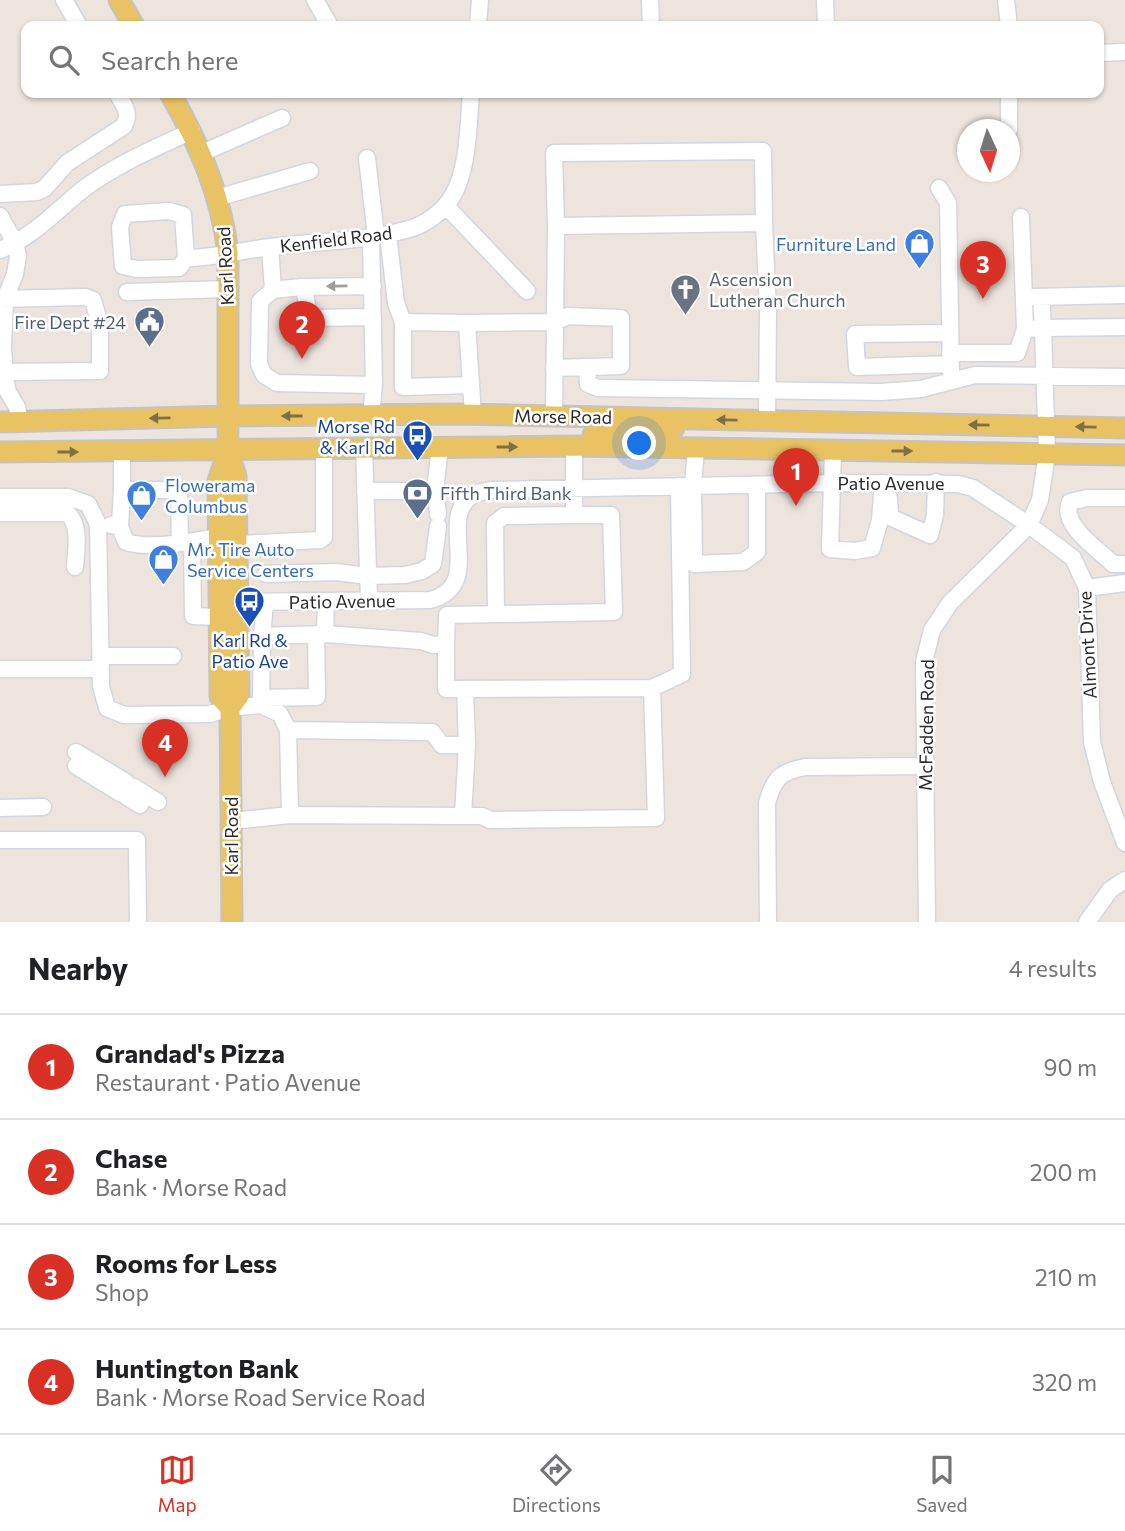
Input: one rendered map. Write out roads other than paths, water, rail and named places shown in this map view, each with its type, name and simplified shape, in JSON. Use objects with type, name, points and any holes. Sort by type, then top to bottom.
[{"type":"main road","points":[[119,0],[131,21]]},
{"type":"main road","name":"Karl Road","points":[[173,98],[202,153],[224,223],[228,253],[228,450],[236,476],[239,544],[239,696],[230,708],[232,922]]},
{"type":"main road","name":"Morse Road","points":[[10,421],[228,416],[554,415],[1125,428]]},
{"type":"main road","points":[[573,446],[577,438],[585,436],[671,430],[696,419]]},
{"type":"main road","name":"Morse Road","points":[[0,452],[573,446],[1125,455]]},
{"type":"main road","name":"Karl Road","points":[[228,450],[218,481],[218,537],[220,697],[230,708]]},
{"type":"street","points":[[64,0],[76,21]]},
{"type":"street","points":[[315,0],[327,21]]},
{"type":"street","points":[[478,21],[480,0]]},
{"type":"street","points":[[650,0],[651,21]]},
{"type":"street","points":[[825,0],[826,21]]},
{"type":"street","points":[[1006,0],[1008,21]]},
{"type":"street","points":[[1104,53],[1125,52]]},
{"type":"street","points":[[0,194],[37,192],[45,188],[67,163],[124,126],[128,110],[120,98]]},
{"type":"street","points":[[470,98],[464,163],[457,186],[446,206],[527,291]]},
{"type":"street","points":[[1009,98],[1009,119]]},
{"type":"street","points":[[202,153],[282,118]]},
{"type":"street","points":[[8,246],[29,236],[92,184],[145,153],[192,131]]},
{"type":"street","points":[[554,415],[554,153],[763,150],[767,421]]},
{"type":"street","points":[[367,158],[378,236],[403,321],[403,387],[471,385]]},
{"type":"street","points":[[217,198],[310,171]]},
{"type":"street","points":[[939,188],[948,203],[951,382]]},
{"type":"street","name":"Kenfield Road","points":[[186,258],[206,258],[413,229],[446,206]]},
{"type":"street","points":[[169,211],[183,215],[186,258],[178,268],[137,270],[122,266],[120,227],[125,214],[169,211]]},
{"type":"street","points":[[0,216],[8,246],[18,256],[15,274],[3,299],[2,372],[8,392],[18,407],[10,421]]},
{"type":"street","points":[[950,333],[855,334],[857,367],[1017,353],[1025,329],[1021,217]]},
{"type":"street","points":[[556,226],[764,223]]},
{"type":"street","points":[[371,415],[374,385],[373,286],[378,236]]},
{"type":"street","points":[[270,247],[273,290]]},
{"type":"street","points":[[373,286],[273,290],[260,301],[260,364],[264,375],[277,383],[374,385]]},
{"type":"street","points":[[302,287],[309,318],[373,317]]},
{"type":"street","points":[[127,292],[228,289]]},
{"type":"street","points":[[1024,298],[1125,295]]},
{"type":"street","points":[[2,372],[100,371],[100,325],[93,300],[85,297],[3,299]]},
{"type":"street","points":[[1029,525],[1040,500],[1047,454],[1041,297]]},
{"type":"street","points":[[403,321],[555,322],[568,316],[621,318],[621,366],[554,368]]},
{"type":"street","points":[[467,323],[473,415]]},
{"type":"street","points":[[1025,329],[1125,327]]},
{"type":"street","points":[[587,367],[588,384],[598,388],[881,392],[921,389],[975,374],[1125,377]]},
{"type":"street","points":[[573,446],[574,515]]},
{"type":"street","points":[[266,574],[336,572],[368,576],[405,575],[422,571],[433,564],[438,520],[435,491],[440,447]]},
{"type":"street","points":[[364,448],[369,601]]},
{"type":"street","points":[[439,598],[447,615],[446,689],[652,688],[682,674],[686,486],[696,448]]},
{"type":"street","points":[[239,544],[320,540],[324,537],[324,449]]},
{"type":"street","points":[[833,450],[830,549],[855,551],[872,548],[886,483]]},
{"type":"street","points":[[122,451],[120,527],[126,542],[186,542],[218,537]]},
{"type":"street","points":[[886,483],[890,517],[930,535],[935,515],[936,482]]},
{"type":"street","name":"Patio Avenue","points":[[238,602],[430,600],[444,597],[454,587],[458,573],[462,506],[474,494],[491,490],[936,482],[973,488],[1029,525]]},
{"type":"street","points":[[686,486],[694,564],[743,562],[757,552],[757,486]]},
{"type":"street","points":[[122,490],[179,490],[193,616],[219,617]]},
{"type":"street","points":[[365,491],[435,491]]},
{"type":"street","points":[[0,497],[68,497],[88,503],[99,524],[101,686],[107,708],[124,715],[210,714],[261,701],[317,697],[326,601]]},
{"type":"street","points":[[1125,498],[1087,498],[1070,502],[1067,510],[1071,523],[1113,564],[1125,564]]},
{"type":"street","points":[[0,513],[67,513],[73,517],[76,527],[75,567]]},
{"type":"street","points":[[447,615],[614,612],[611,515],[504,516],[495,523],[496,614]]},
{"type":"street","points":[[99,524],[120,527]]},
{"type":"street","name":"Almont Drive","points":[[1029,525],[1073,558],[1087,588],[1092,742],[1102,782],[1125,843]]},
{"type":"street","name":"McFadden Road","points":[[927,922],[924,662],[932,630],[950,603],[1029,525]]},
{"type":"street","points":[[1060,548],[1076,528]]},
{"type":"street","points":[[1087,588],[1125,583]]},
{"type":"street","points":[[261,701],[265,603]]},
{"type":"street","points":[[262,636],[321,634],[446,644]]},
{"type":"street","points":[[0,669],[173,656]]},
{"type":"street","points":[[232,821],[290,815],[482,816],[490,820],[656,818],[652,688]]},
{"type":"street","points":[[463,816],[467,745],[465,689]]},
{"type":"street","points":[[261,701],[279,715],[288,730],[290,815]]},
{"type":"street","points":[[288,730],[432,732],[442,745],[467,745]]},
{"type":"street","points":[[132,796],[76,763],[132,796]]},
{"type":"street","points":[[768,922],[767,803],[772,785],[786,771],[805,767],[925,766]]},
{"type":"street","points":[[0,808],[43,807]]},
{"type":"street","points":[[0,840],[137,840],[138,922]]},
{"type":"street","points":[[1087,922],[1110,890],[1125,880]]},
{"type":"place","name":"Furniture Land","points":[[919,271]]},
{"type":"place","name":"Rooms for Less","points":[[983,299]]},
{"type":"place","name":"Ascension Lutheran Church","points":[[686,316]]},
{"type":"place","name":"Fire Dept #24","points":[[149,349]]},
{"type":"place","name":"Chase","points":[[302,359]]},
{"type":"place","name":"Morse Rd & Karl Rd","points":[[418,463]]},
{"type":"place","name":"Grandad's Pizza","points":[[796,506]]},
{"type":"place","name":"Fifth Third Bank","points":[[417,520]]},
{"type":"place","name":"Flowerama Columbus","points":[[142,522]]},
{"type":"place","name":"Mr. Tire Auto Service Centers","points":[[164,586]]},
{"type":"place","name":"Karl Rd & Patio Ave","points":[[250,629]]},
{"type":"place","name":"Huntington Bank","points":[[165,777]]}]
